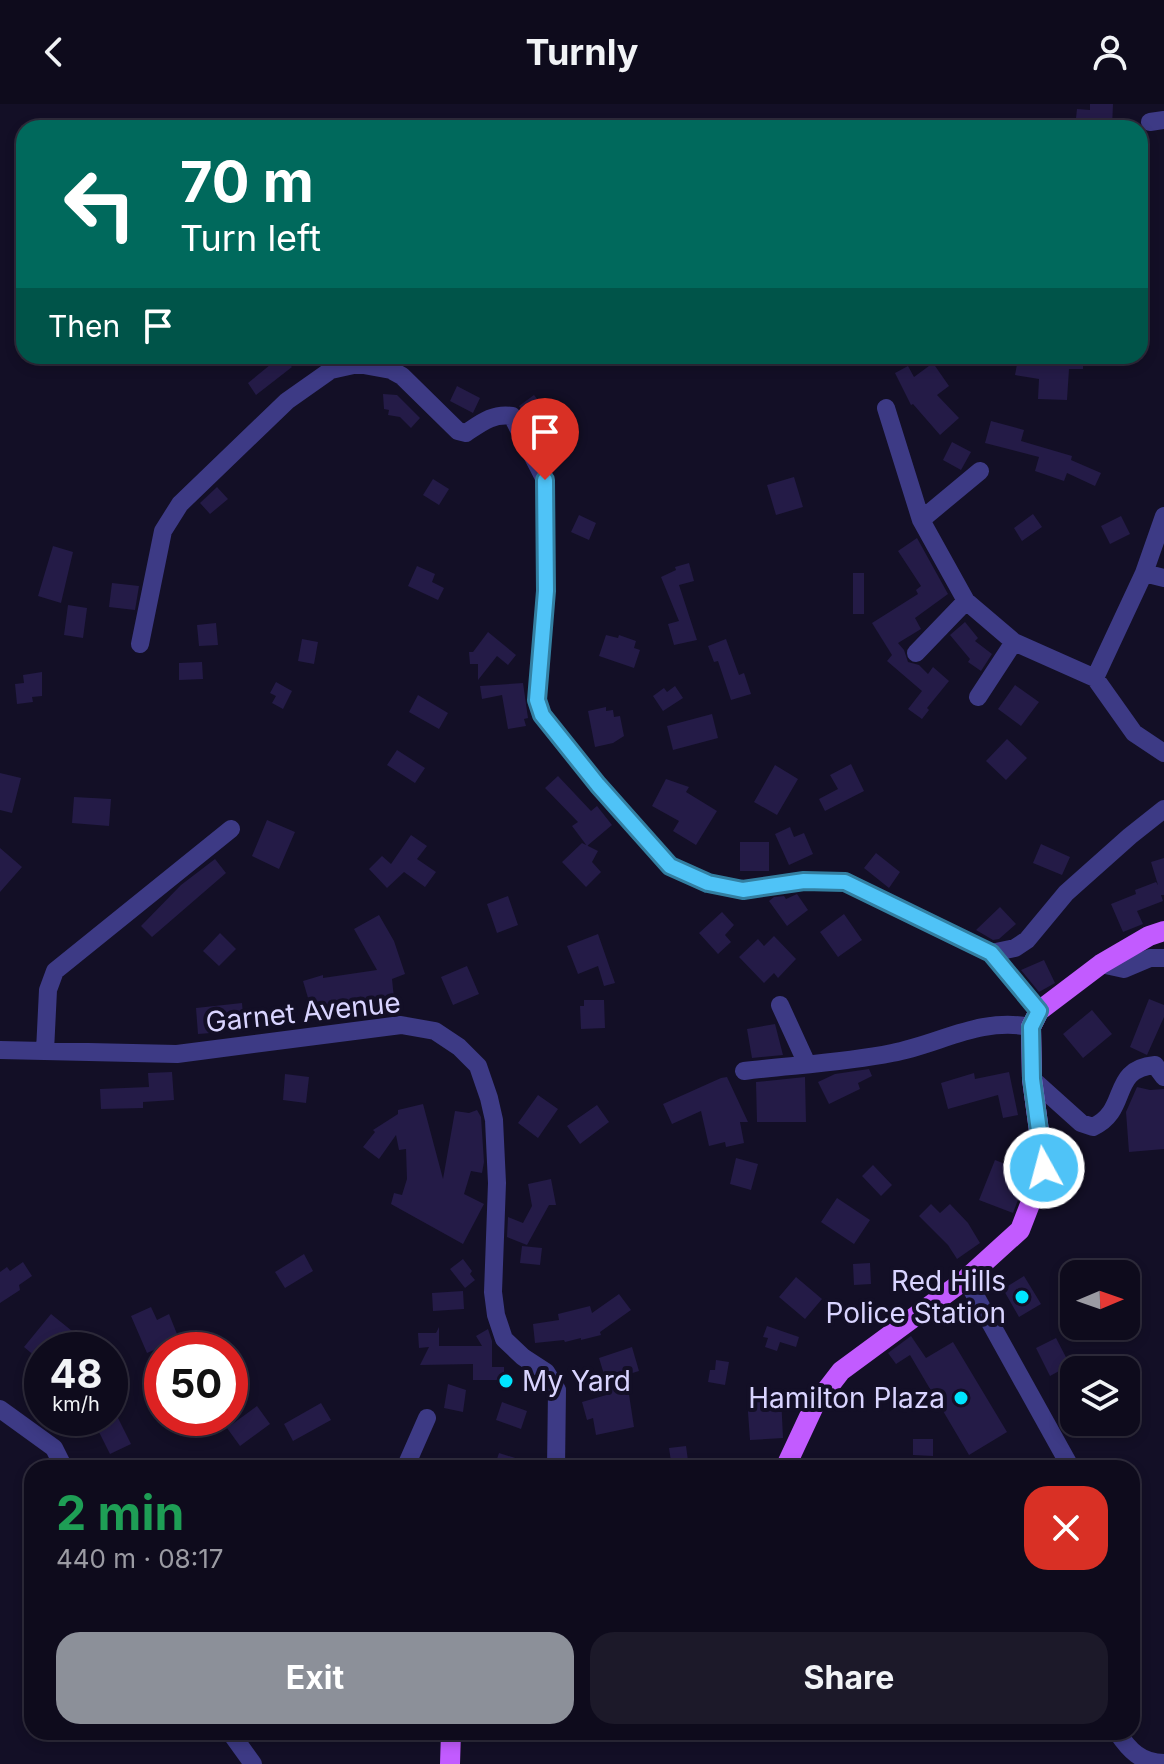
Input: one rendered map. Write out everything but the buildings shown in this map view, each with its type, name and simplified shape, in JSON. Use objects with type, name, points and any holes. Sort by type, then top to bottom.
[{"type":"main road","points":[[789,1460],[814,1406],[841,1371],[966,1279],[1020,1230],[1044,1168],[1032,1079],[1035,1019],[1101,964],[1149,936],[1164,931]]},
{"type":"main road","points":[[450,1764],[451,1740]]},
{"type":"street","points":[[140,644],[163,531],[180,504],[287,401],[331,370],[358,364],[391,370],[402,376],[458,431],[466,433],[500,414],[512,416],[545,480],[546,591],[537,700],[542,715],[598,785],[670,866],[708,883],[743,890],[804,881],[845,882],[991,953],[1035,1019],[953,1033],[896,1053],[744,1071]]},
{"type":"street","points":[[886,408],[921,520],[966,601],[1014,642],[1095,678],[1134,733],[1164,753]]},
{"type":"street","points":[[921,520],[980,471]]},
{"type":"street","points":[[1095,678],[1144,573],[1164,516]]},
{"type":"street","points":[[1144,573],[1164,578]]},
{"type":"street","points":[[916,653],[966,601]]},
{"type":"street","points":[[978,697],[1014,642]]},
{"type":"street","points":[[991,953],[1015,948],[1027,940],[1066,893],[1164,809]]},
{"type":"street","points":[[45,1051],[48,990],[55,971],[231,829]]},
{"type":"street","points":[[1101,964],[1124,969],[1150,958],[1164,958]]},
{"type":"street","points":[[780,1005],[807,1064]]},
{"type":"street","name":"Garnet Avenue","points":[[0,1050],[177,1054],[401,1025],[435,1031],[459,1047],[478,1066],[494,1120],[497,1183],[493,1292],[496,1315],[504,1339],[552,1379],[557,1390],[556,1460]]},
{"type":"street","points":[[1032,1079],[1081,1123],[1093,1127],[1105,1122],[1114,1112],[1125,1078],[1141,1066],[1155,1065],[1164,1077]]},
{"type":"street","points":[[966,1279],[1068,1460]]},
{"type":"street","points":[[0,1409],[54,1448],[60,1460]]},
{"type":"street","points":[[409,1460],[427,1418]]},
{"type":"street","points":[[236,1740],[253,1764]]},
{"type":"street","points":[[252,1740],[260,1764]]},
{"type":"street","points":[[1122,1740],[1127,1748],[1148,1763],[1164,1763]]},
{"type":"place","name":"Red Hills Police Station","points":[[1022,1297]]},
{"type":"place","name":"My Yard","points":[[506,1381]]},
{"type":"place","name":"Hamilton Plaza","points":[[961,1398]]},
{"type":"route","points":[[545,480],[546,591],[537,700],[542,715],[598,785],[670,866],[708,883],[743,890],[804,881],[845,882],[991,953],[1039,1011],[1031,1027],[1032,1079],[1044,1168]]}]
